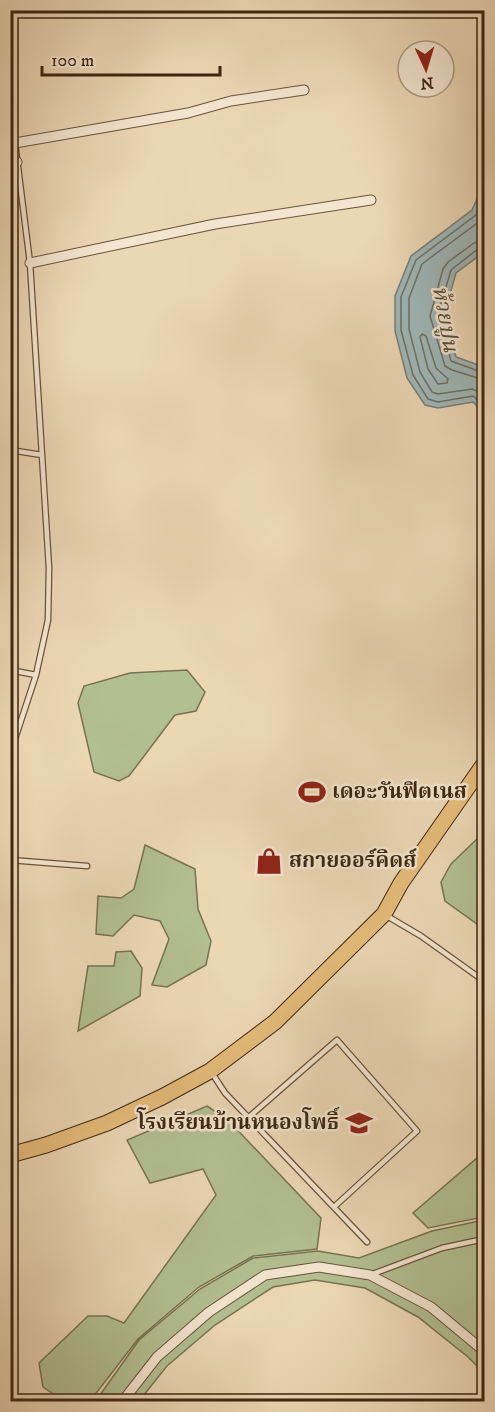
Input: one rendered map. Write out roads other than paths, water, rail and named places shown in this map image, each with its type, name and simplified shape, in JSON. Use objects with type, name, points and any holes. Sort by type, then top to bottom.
[{"type":"main road","points":[[10,1155],[107,1123],[210,1071],[275,1022],[384,914],[401,883],[484,764]]},
{"type":"street","points":[[15,143],[188,113],[231,101],[304,90]]},
{"type":"street","points":[[30,263],[215,224],[371,200]]},
{"type":"street","points":[[122,1401],[158,1357],[209,1312],[265,1275],[319,1267],[370,1275],[431,1307],[484,1351]]},
{"type":"lane","points":[[10,126],[15,143],[14,162],[30,263],[49,568],[48,620],[36,675],[10,754]]},
{"type":"lane","points":[[10,450],[42,455]]},
{"type":"lane","points":[[10,670],[36,675]]},
{"type":"lane","points":[[10,860],[87,866]]},
{"type":"lane","points":[[384,914],[421,936],[484,981]]},
{"type":"lane","points":[[249,1117],[337,1040],[417,1131],[334,1208]]},
{"type":"lane","points":[[210,1071],[225,1093],[367,1242]]},
{"type":"lane","points":[[370,1275],[442,1248],[484,1239]]},
{"type":"water","name":"ห้วยปูน","points":[[484,183],[484,252],[456,273],[444,315],[456,357],[484,367],[484,413],[473,402],[438,408],[425,405],[407,378],[395,331],[395,296],[411,256],[472,210]]},
{"type":"place","name":"เดอะวันฟิตเนส","points":[[312,792]]},
{"type":"place","name":"สกายออร์คิดส์","points":[[269,861]]},
{"type":"place","name":"โรงเรียนบ้านหนองโพธิ์","points":[[359,1123]]}]
